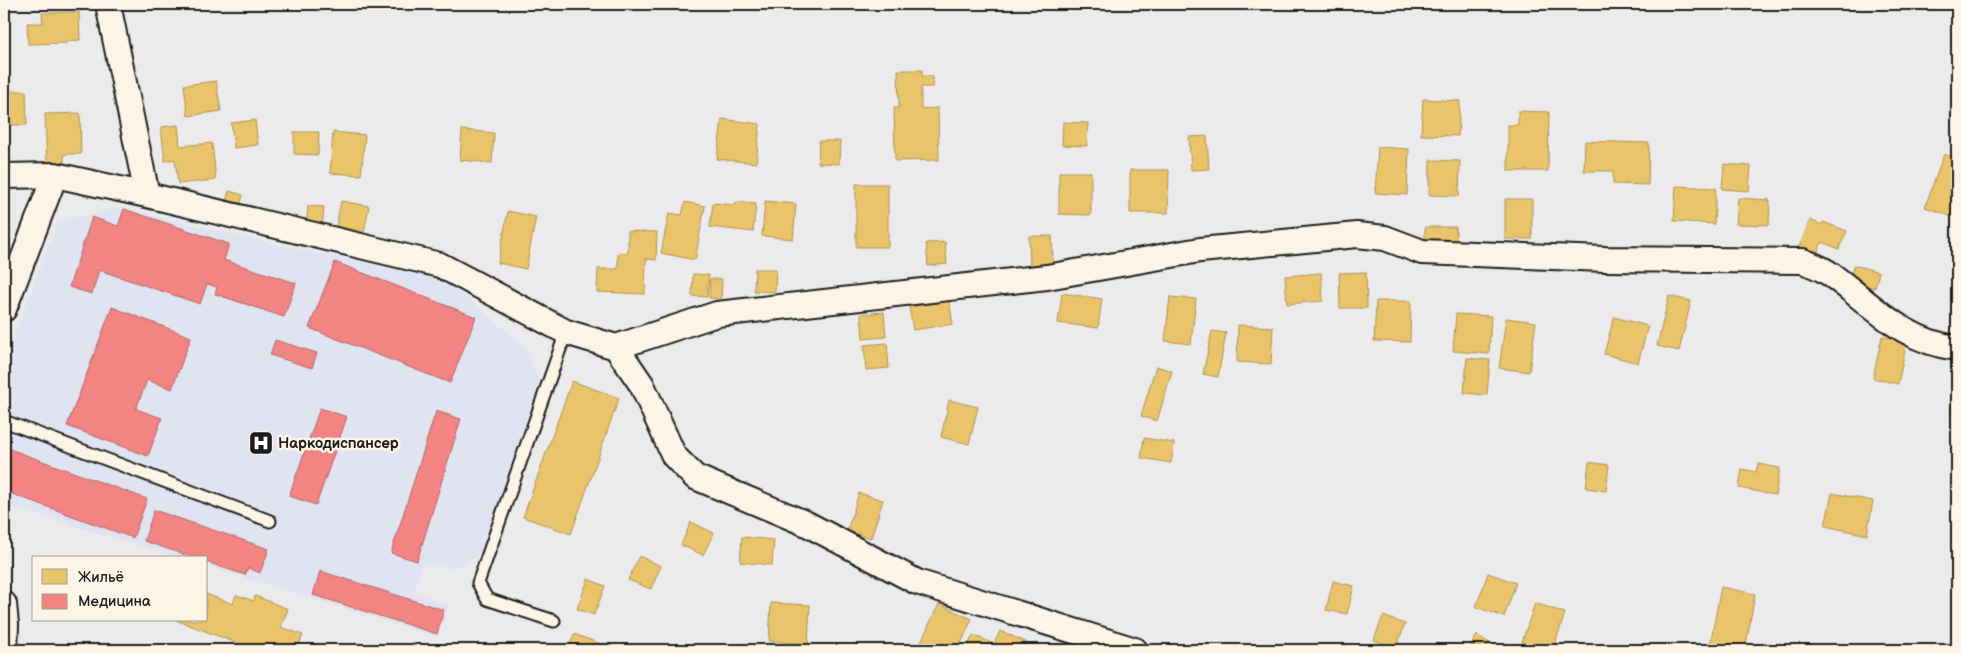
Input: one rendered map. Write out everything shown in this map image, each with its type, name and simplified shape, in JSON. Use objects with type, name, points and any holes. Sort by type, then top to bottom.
[{"type":"street","points":[[108,4],[147,195]]},
{"type":"street","points":[[4,309],[55,175]]},
{"type":"street","points":[[4,176],[55,175],[440,265],[566,332],[616,347],[717,314],[1047,277],[1200,250],[1357,235],[1385,238],[1422,252],[1605,259],[1803,261],[1829,273],[1886,319],[1917,338],[1957,348]]},
{"type":"street","points":[[616,347],[642,385],[674,456],[695,477],[807,524],[917,582],[1135,650]]},
{"type":"street","points":[[4,604],[6,625],[5,650]]},
{"type":"lane","points":[[554,621],[487,599],[478,583],[566,332]]},
{"type":"lane","points":[[4,421],[270,521]]},
{"type":"shaded area","name":"Наркодиспансер","points":[[121,207],[266,242],[447,280],[524,346],[539,382],[481,555],[454,568],[423,564],[414,592],[449,606],[437,637],[208,567],[208,556],[173,556],[4,504],[4,361],[58,221]]},
{"type":"building: Жильё","points":[[79,12],[80,40],[67,41],[67,43],[28,44],[27,23],[43,23],[42,13]]},
{"type":"building: Жильё","points":[[898,70],[922,70],[922,76],[932,76],[933,87],[921,87],[921,109],[938,108],[939,160],[895,161],[894,108],[899,108]]},
{"type":"building: Жильё","points":[[216,81],[221,111],[188,116],[184,85]]},
{"type":"building: Жильё","points":[[4,91],[26,91],[27,125],[4,125]]},
{"type":"building: Жильё","points":[[1423,99],[1460,101],[1458,136],[1421,135]]},
{"type":"building: Жильё","points":[[1518,111],[1549,112],[1548,171],[1508,171],[1508,125],[1518,125]]},
{"type":"building: Жильё","points":[[80,113],[81,154],[64,154],[64,165],[47,166],[45,114]]},
{"type":"building: Жильё","points":[[722,119],[760,124],[756,163],[717,159]]},
{"type":"building: Жильё","points":[[255,120],[258,145],[234,148],[231,123]]},
{"type":"building: Жильё","points":[[1063,122],[1088,123],[1087,146],[1062,145]]},
{"type":"building: Жильё","points":[[178,125],[180,146],[212,143],[216,180],[178,184],[175,159],[165,161],[161,127]]},
{"type":"building: Жильё","points":[[462,130],[494,133],[492,163],[460,160]]},
{"type":"building: Жильё","points":[[294,132],[319,132],[318,155],[294,154]]},
{"type":"building: Жильё","points":[[333,132],[365,135],[361,175],[330,173]]},
{"type":"building: Жильё","points":[[1207,136],[1209,169],[1191,170],[1189,137]]},
{"type":"building: Жильё","points":[[819,141],[840,141],[839,164],[818,163]]},
{"type":"building: Жильё","points":[[1585,141],[1649,143],[1648,185],[1613,184],[1613,171],[1584,171]]},
{"type":"building: Жильё","points":[[1378,147],[1409,149],[1407,195],[1375,193]]},
{"type":"building: Жильё","points":[[1944,154],[1957,159],[1956,218],[1925,207]]},
{"type":"building: Жильё","points":[[1430,160],[1460,161],[1459,196],[1429,195]]},
{"type":"building: Жильё","points":[[1724,164],[1751,166],[1749,191],[1722,189]]},
{"type":"building: Жильё","points":[[1130,170],[1169,170],[1168,213],[1130,213]]},
{"type":"building: Жильё","points":[[1059,172],[1091,172],[1091,215],[1059,214]]},
{"type":"building: Жильё","points":[[856,184],[888,184],[888,247],[856,247]]},
{"type":"building: Жильё","points":[[1676,186],[1716,188],[1714,224],[1674,221]]},
{"type":"building: Жильё","points":[[229,191],[243,195],[238,213],[224,209]]},
{"type":"building: Жильё","points":[[1738,198],[1770,200],[1769,225],[1736,224]]},
{"type":"building: Жильё","points":[[1505,199],[1532,199],[1532,239],[1505,239]]},
{"type":"building: Жильё","points":[[341,201],[369,206],[364,232],[336,226]]},
{"type":"building: Жильё","points":[[765,201],[796,204],[793,239],[762,236]]},
{"type":"building: Жильё","points":[[685,202],[705,206],[695,260],[661,253],[669,213],[682,215]]},
{"type":"building: Жильё","points":[[736,202],[756,204],[753,232],[710,227],[713,203],[736,205]]},
{"type":"building: Жильё","points":[[308,206],[324,207],[322,229],[306,228]]},
{"type":"building: Жильё","points":[[508,211],[536,217],[526,269],[498,263]]},
{"type":"building: Жильё","points":[[1810,220],[1822,225],[1823,222],[1847,231],[1839,249],[1822,242],[1817,254],[1799,247]]},
{"type":"building: Жильё","points":[[1425,227],[1456,227],[1456,247],[1425,246]]},
{"type":"building: Жильё","points":[[628,231],[657,232],[656,260],[646,259],[645,294],[597,292],[598,269],[618,269],[618,253],[628,253]]},
{"type":"building: Жильё","points":[[1029,236],[1052,236],[1053,265],[1030,266]]},
{"type":"building: Жильё","points":[[945,242],[947,264],[928,266],[926,243]]},
{"type":"building: Жильё","points":[[1854,265],[1879,272],[1875,288],[1849,281]]},
{"type":"building: Жильё","points":[[755,269],[776,269],[775,292],[754,291]]},
{"type":"building: Жильё","points":[[1366,272],[1367,308],[1340,308],[1339,273]]},
{"type":"building: Жильё","points":[[1321,273],[1323,301],[1287,304],[1285,276]]},
{"type":"building: Жильё","points":[[693,274],[709,275],[707,297],[692,296]]},
{"type":"building: Жильё","points":[[710,279],[722,279],[721,299],[709,298]]},
{"type":"building: Жильё","points":[[1062,293],[1102,299],[1098,328],[1058,323]]},
{"type":"building: Жильё","points":[[1669,296],[1691,301],[1679,351],[1657,346]]},
{"type":"building: Жильё","points":[[1170,297],[1196,299],[1191,344],[1165,341]]},
{"type":"building: Жильё","points":[[949,301],[953,324],[913,330],[909,307]]},
{"type":"building: Жильё","points":[[1376,301],[1411,301],[1410,342],[1374,341]]},
{"type":"building: Жильё","points":[[884,312],[886,337],[863,339],[861,314]]},
{"type":"building: Жильё","points":[[1456,314],[1491,316],[1489,354],[1453,351]]},
{"type":"building: Жильё","points":[[1614,317],[1648,326],[1638,363],[1604,354]]},
{"type":"building: Жильё","points":[[1506,318],[1536,322],[1529,372],[1499,368]]},
{"type":"building: Жильё","points":[[1238,325],[1273,327],[1271,364],[1237,362]]},
{"type":"building: Жильё","points":[[1212,331],[1226,333],[1218,377],[1203,374]]},
{"type":"building: Жильё","points":[[1882,336],[1907,341],[1898,384],[1873,378]]},
{"type":"building: Жильё","points":[[887,343],[889,368],[866,370],[864,345]]},
{"type":"building: Жильё","points":[[1467,358],[1490,360],[1487,395],[1464,393]]},
{"type":"building: Жильё","points":[[1156,366],[1172,371],[1157,421],[1141,416]]},
{"type":"building: Жильё","points":[[1952,367],[1957,367],[1957,415],[1951,415]]},
{"type":"building: Жильё","points":[[572,381],[619,398],[571,534],[523,517]]},
{"type":"building: Жильё","points":[[949,400],[978,407],[969,444],[941,437]]},
{"type":"building: Жильё","points":[[1144,438],[1174,443],[1171,463],[1141,458]]},
{"type":"building: Жильё","points":[[1589,462],[1609,465],[1606,491],[1586,488]]},
{"type":"building: Жильё","points":[[1758,464],[1780,468],[1775,495],[1739,488],[1742,469],[1756,472]]},
{"type":"building: Жильё","points":[[859,493],[883,500],[871,538],[847,531]]},
{"type":"building: Жильё","points":[[1832,493],[1873,501],[1867,535],[1825,526]]},
{"type":"building: Жильё","points":[[691,522],[714,533],[703,555],[681,545]]},
{"type":"building: Жильё","points":[[742,537],[774,540],[772,565],[740,562]]},
{"type":"building: Жильё","points":[[639,556],[661,566],[651,589],[628,580]]},
{"type":"building: Жильё","points":[[1488,573],[1516,583],[1504,617],[1476,607]]},
{"type":"building: Жильё","points":[[588,579],[605,586],[594,615],[577,609]]},
{"type":"building: Жильё","points":[[1333,581],[1354,586],[1347,614],[1326,610]]},
{"type":"building: Жильё","points":[[1721,587],[1755,594],[1745,650],[1709,650]]},
{"type":"building: Жильё","points":[[208,595],[233,604],[236,595],[254,601],[255,596],[288,609],[281,627],[303,635],[297,650],[255,650],[181,622],[208,622]]},
{"type":"building: Жильё","points":[[771,603],[810,605],[808,644],[769,641]]},
{"type":"building: Жильё","points":[[1535,603],[1565,613],[1553,650],[1522,642]]},
{"type":"building: Жильё","points":[[939,604],[972,619],[958,650],[917,650]]},
{"type":"building: Жильё","points":[[1383,616],[1405,624],[1396,648],[1374,640]]},
{"type":"building: Жильё","points":[[1000,631],[1026,642],[1023,650],[966,650],[973,635],[994,644]]},
{"type":"building: Жильё","points":[[574,634],[617,650],[568,650]]},
{"type":"building: Жильё","points":[[1477,635],[1494,646],[1492,650],[1468,650]]},
{"type":"building: Медицина","points":[[124,209],[229,244],[224,260],[296,283],[284,317],[215,294],[217,287],[207,284],[200,304],[99,270],[92,294],[69,287],[92,217],[118,226]]},
{"type":"building: Медицина","points":[[335,262],[476,317],[450,383],[309,328]]},
{"type":"building: Медицина","points":[[112,307],[191,337],[172,389],[147,380],[136,409],[162,418],[148,456],[67,426]]},
{"type":"building: Медицина","points":[[275,340],[317,353],[312,368],[270,355]]},
{"type":"building: Медицина","points":[[320,408],[347,417],[316,505],[289,496]]},
{"type":"building: Медицина","points":[[436,411],[461,419],[417,561],[391,553]]},
{"type":"building: Медицина","points":[[4,447],[147,499],[133,538],[4,491]]},
{"type":"building: Медицина","points":[[154,510],[269,549],[260,573],[248,568],[245,575],[208,563],[208,556],[188,556],[144,541]]},
{"type":"building: Медицина","points":[[320,571],[444,610],[437,634],[313,595]]},
{"type":"place","name":"Наркодиспансер","points":[[261,443]]}]
